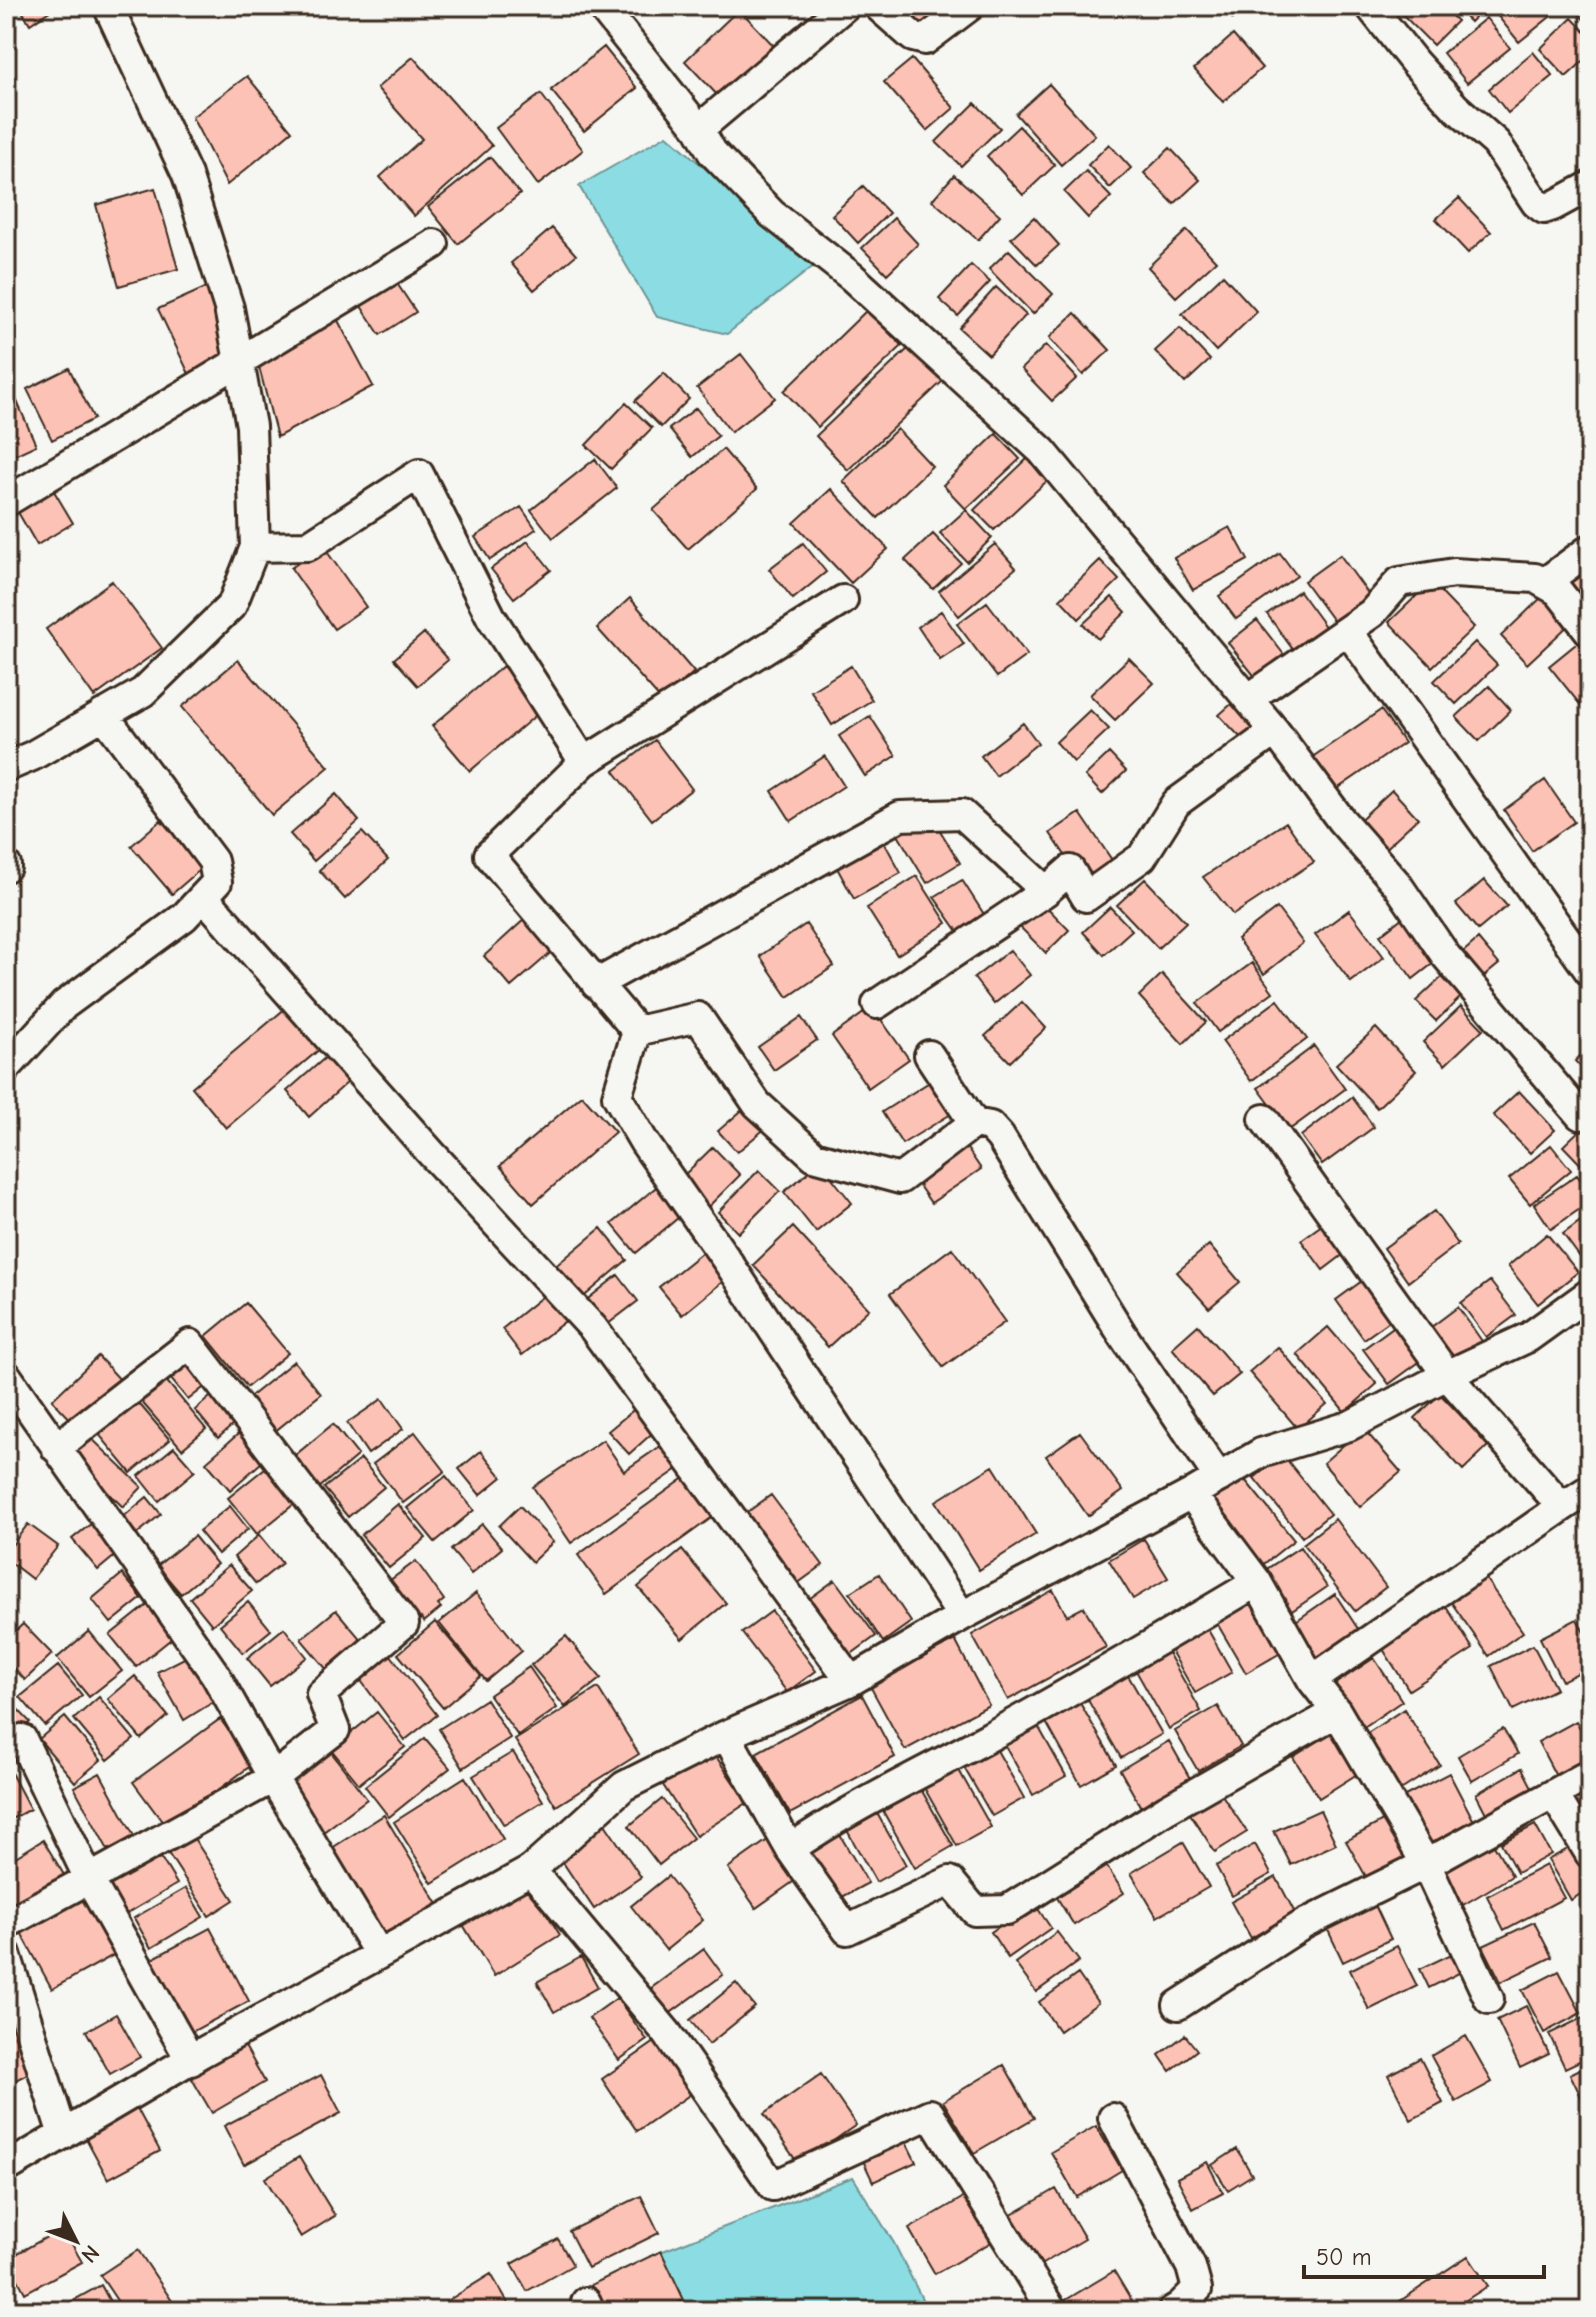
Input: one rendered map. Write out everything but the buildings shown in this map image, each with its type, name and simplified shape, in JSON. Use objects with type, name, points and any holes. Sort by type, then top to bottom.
[{"type":"street","points":[[6,767],[32,756],[143,692],[232,605],[255,547],[251,426],[229,308],[187,175],[108,6]]},
{"type":"street","points":[[601,6],[699,129],[712,152],[772,214],[852,277],[1042,451],[1275,731],[1341,820],[1397,884],[1446,956],[1580,1115]]},
{"type":"street","points":[[699,129],[845,6]]},
{"type":"street","points":[[878,6],[913,37],[925,40],[970,6]]},
{"type":"street","points":[[1378,6],[1373,10],[1415,63],[1455,107],[1496,143],[1536,203],[1544,209],[1590,186]]},
{"type":"street","points":[[6,502],[434,244]]},
{"type":"street","points":[[255,547],[308,546],[419,474],[491,617],[584,762]]},
{"type":"street","points":[[1544,583],[1590,549]]},
{"type":"street","points":[[1248,699],[1372,613],[1399,582],[1454,573],[1535,578],[1558,591],[1590,632]]},
{"type":"street","points":[[637,1031],[489,855],[584,762],[843,600]]},
{"type":"street","points":[[1348,631],[1590,972]]},
{"type":"street","points":[[6,1068],[64,1005],[184,917],[217,882],[213,861],[103,714]]},
{"type":"street","points":[[877,1004],[1046,891],[1070,870],[1086,897],[1142,857],[1176,803],[1275,731]]},
{"type":"street","points":[[596,984],[900,816],[962,814],[1046,891]]},
{"type":"street","points":[[204,897],[431,1153],[593,1328],[851,1681]]},
{"type":"street","points":[[637,1031],[698,1017],[757,1104],[814,1156],[900,1179],[974,1123]]},
{"type":"street","points":[[637,1031],[617,1096],[644,1142],[728,1262],[962,1616]]},
{"type":"street","points":[[929,1055],[974,1123],[990,1126],[1000,1137],[1122,1334],[1219,1478]]},
{"type":"street","points":[[1264,1119],[1447,1375],[1562,1507]]},
{"type":"street","points":[[6,2168],[531,1870],[624,1786],[726,1735],[851,1681],[962,1616],[1191,1494],[1261,1453],[1349,1426],[1529,1337],[1590,1293]]},
{"type":"street","points":[[6,1924],[273,1778],[335,1730],[321,1694],[404,1623],[190,1344],[56,1448]]},
{"type":"street","points":[[6,1375],[215,1674],[273,1778],[379,1954]]},
{"type":"street","points":[[1312,1680],[1590,1489]]},
{"type":"street","points":[[1191,1494],[1257,1582],[1312,1680],[1337,1712],[1426,1864],[1489,1999]]},
{"type":"street","points":[[790,1849],[834,1819],[879,1798],[1058,1699],[1257,1582]]},
{"type":"street","points":[[726,1735],[790,1849],[847,1930],[950,1881],[975,1911],[1007,1910],[1167,1809],[1337,1712]]},
{"type":"street","points":[[22,1739],[89,1879],[191,2061]]},
{"type":"street","points":[[1178,2005],[1304,1924],[1426,1864],[1590,1774]]},
{"type":"street","points":[[1554,1795],[1590,1854]]},
{"type":"street","points":[[531,1870],[667,2033],[773,2186],[930,2114],[1052,2311]]},
{"type":"street","points":[[6,1954],[63,2135]]},
{"type":"street","points":[[1113,2118],[1191,2267],[1197,2289],[1172,2311]]},
{"type":"water","points":[[667,135],[815,265],[727,334],[657,317],[579,186]]},
{"type":"water","points":[[853,2177],[894,2243],[928,2311],[680,2311],[650,2256]]}]
